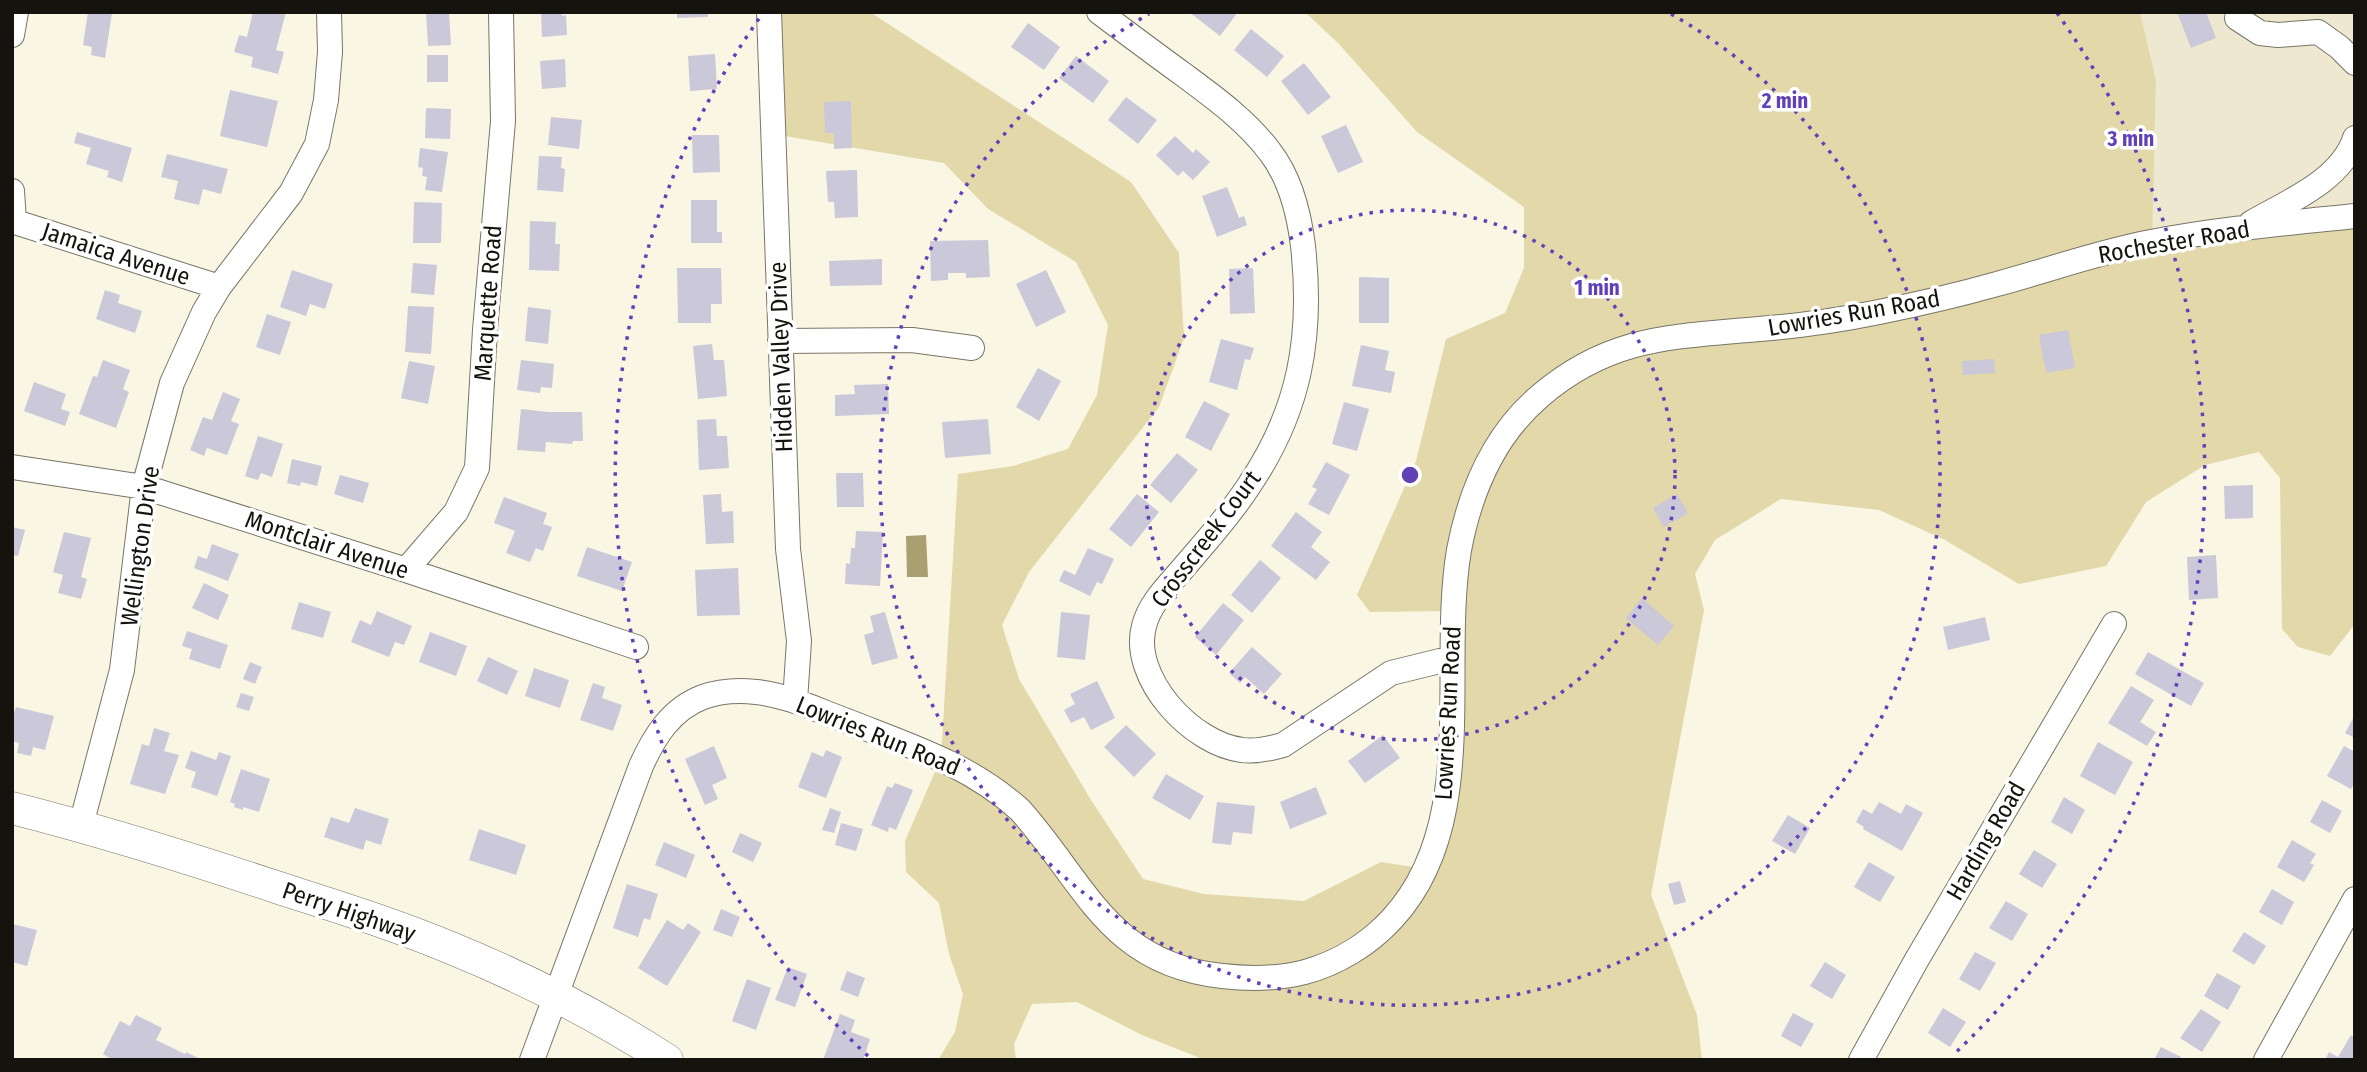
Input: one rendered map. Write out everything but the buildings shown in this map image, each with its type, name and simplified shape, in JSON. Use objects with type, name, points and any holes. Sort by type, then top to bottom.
[{"type":"main road","name":"Perry Highway","points":[[12,808],[154,846],[450,947],[592,1014],[667,1060]]},
{"type":"street","points":[[12,36],[16,12]]},
{"type":"street","name":"Wellington Drive","points":[[81,825],[122,670],[144,487],[172,383],[191,335],[219,287],[291,193],[317,144],[326,100],[330,52],[329,12]]},
{"type":"street","name":"Marquette Road","points":[[406,570],[456,512],[478,468],[485,330],[503,121],[501,12]]},
{"type":"street","name":"Hidden Valley Drive","points":[[769,12],[788,549],[799,640],[795,701]]},
{"type":"street","name":"Crosscreek Court","points":[[1099,12],[1238,117],[1272,153],[1291,191],[1308,298],[1299,371],[1275,442],[1247,489],[1151,609],[1141,639],[1142,656],[1156,689],[1170,706],[1202,734],[1231,748],[1263,751],[1293,739],[1399,669],[1452,658]]},
{"type":"street","points":[[2237,18],[2260,33],[2278,35],[2318,32],[2355,63]]},
{"type":"street","points":[[2241,229],[2318,184],[2350,152],[2355,138]]},
{"type":"street","points":[[12,191],[13,221]]},
{"type":"street","name":"Rochester Road","points":[[1997,284],[2099,254],[2151,242],[2355,216]]},
{"type":"street","name":"Jamaica Avenue","points":[[13,221],[219,287]]},
{"type":"street","name":"Lowries Run Road","points":[[555,995],[633,785],[659,732],[670,718],[684,707],[720,693],[757,692],[795,701],[941,758],[984,781],[1003,795],[1035,827],[1105,920],[1122,936],[1149,954],[1178,968],[1226,976],[1277,977],[1318,968],[1353,951],[1384,927],[1409,900],[1433,851],[1447,794],[1453,610],[1459,552],[1473,497],[1497,445],[1521,414],[1555,383],[1578,369],[1651,340],[1817,323],[1931,301],[1997,284]]},
{"type":"street","points":[[780,341],[912,340],[972,348]]},
{"type":"street","name":"Montclair Avenue","points":[[12,467],[144,487],[406,570],[636,648]]},
{"type":"street","name":"Harding Road","points":[[1861,1060],[1916,961],[2114,624]]},
{"type":"street","points":[[2266,1060],[2355,899]]},
{"type":"street","points":[[532,1060],[555,995]]},
{"type":"shaded area","points":[[769,12],[870,12],[1131,182],[1179,253],[1184,338],[1159,407],[1029,572],[1002,625],[1019,679],[1091,800],[1143,879],[1204,894],[1304,901],[1381,862],[1426,869],[1434,851],[1453,611],[1370,612],[1357,595],[1416,461],[1446,339],[1505,313],[1524,268],[1524,207],[1417,132],[1339,44],[1305,12],[2140,12],[2156,80],[2152,241],[2355,216],[2355,624],[2330,656],[2298,647],[2282,629],[2280,478],[2259,452],[2205,465],[2146,502],[2106,566],[2019,584],[1945,540],[1879,510],[1781,499],[1715,540],[1695,574],[1704,610],[1651,895],[1697,1015],[1702,1060],[1205,1060],[1142,1035],[1077,1002],[1032,1004],[1014,1044],[1016,1060],[938,1060],[955,1032],[963,994],[949,954],[939,903],[906,872],[905,841],[941,758],[958,474],[1013,466],[1068,449],[1097,395],[1108,325],[1076,262],[988,209],[944,163],[773,134]]},
{"type":"shaded area","points":[[2140,12],[2355,12],[2355,216],[2151,242],[2156,80]]},
{"type":"shaded area","points":[[926,535],[928,577],[907,577],[906,536]]}]
